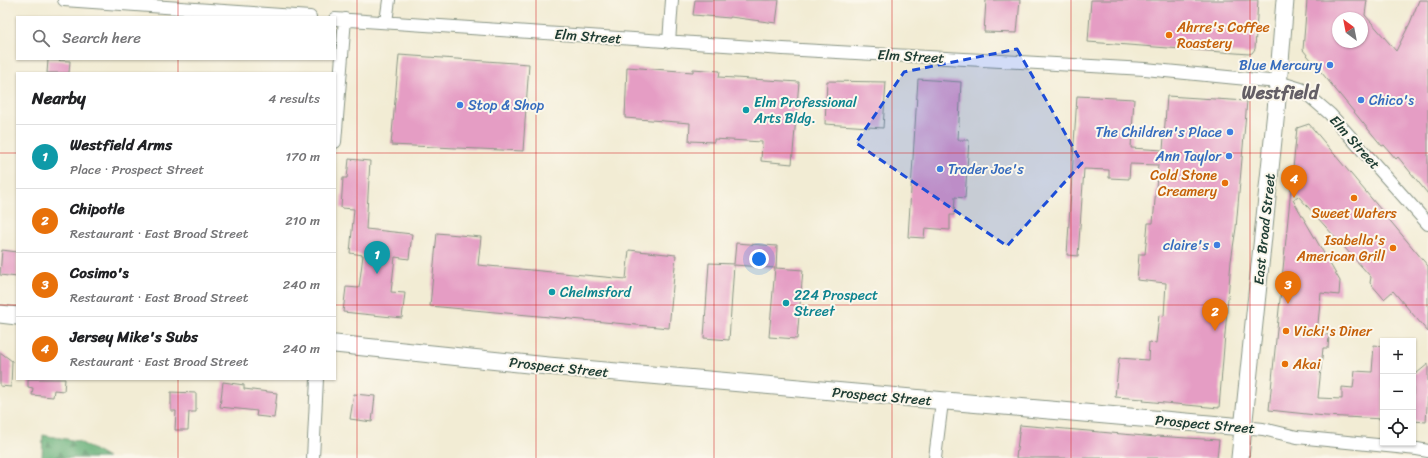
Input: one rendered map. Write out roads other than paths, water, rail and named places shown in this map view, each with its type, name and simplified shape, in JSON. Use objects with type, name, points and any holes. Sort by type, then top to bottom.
[{"type":"street","points":[[64,0],[137,2],[298,16]]},
{"type":"street","points":[[386,22],[389,0]]},
{"type":"street","points":[[669,42],[672,0]]},
{"type":"street","name":"East Broad Street","points":[[1240,458],[1285,0]]},
{"type":"street","points":[[336,117],[340,19]]},
{"type":"street","name":"Elm Street","points":[[340,19],[669,42],[1145,69],[1278,82],[1301,89],[1330,114],[1428,224]]},
{"type":"street","points":[[0,314],[16,316]]},
{"type":"street","name":"Prospect Street","points":[[336,344],[548,366],[942,402],[1036,408],[1243,427],[1263,429],[1297,437],[1417,449],[1428,452]]},
{"type":"street","points":[[312,458],[317,380]]},
{"type":"street","points":[[935,458],[942,402]]},
{"type":"place","name":"Ahrre's Coffee Roastery","points":[[1169,35]]},
{"type":"place","name":"Blue Mercury","points":[[1330,65]]},
{"type":"place","name":"Chico's","points":[[1361,100]]},
{"type":"place","name":"Stop & Shop","points":[[460,105]]},
{"type":"place","name":"Elm Professional Arts Bldg.","points":[[746,110]]},
{"type":"place","name":"The Children's Place","points":[[1230,132]]},
{"type":"place","name":"Ann Taylor","points":[[1229,156]]},
{"type":"place","name":"Trader Joe's","points":[[940,169]]},
{"type":"place","name":"Cold Stone Creamery","points":[[1225,183]]},
{"type":"place","name":"Jersey Mike's Subs","points":[[1294,198]]},
{"type":"place","name":"Sweet Waters","points":[[1354,198]]},
{"type":"place","name":"claire's","points":[[1217,245]]},
{"type":"place","name":"Isabella's American Grill","points":[[1393,248]]},
{"type":"place","name":"Westfield Arms","points":[[377,274]]},
{"type":"place","name":"Chelmsford","points":[[552,292]]},
{"type":"place","name":"224 Prospect Street","points":[[786,303]]},
{"type":"place","name":"Cosimo's","points":[[1288,304]]},
{"type":"place","name":"Chipotle","points":[[1215,331]]},
{"type":"place","name":"Vicki's Diner","points":[[1286,331]]},
{"type":"place","name":"Akai","points":[[1285,364]]},
{"type":"district","name":"Westfield","points":[[1280,93]]}]
